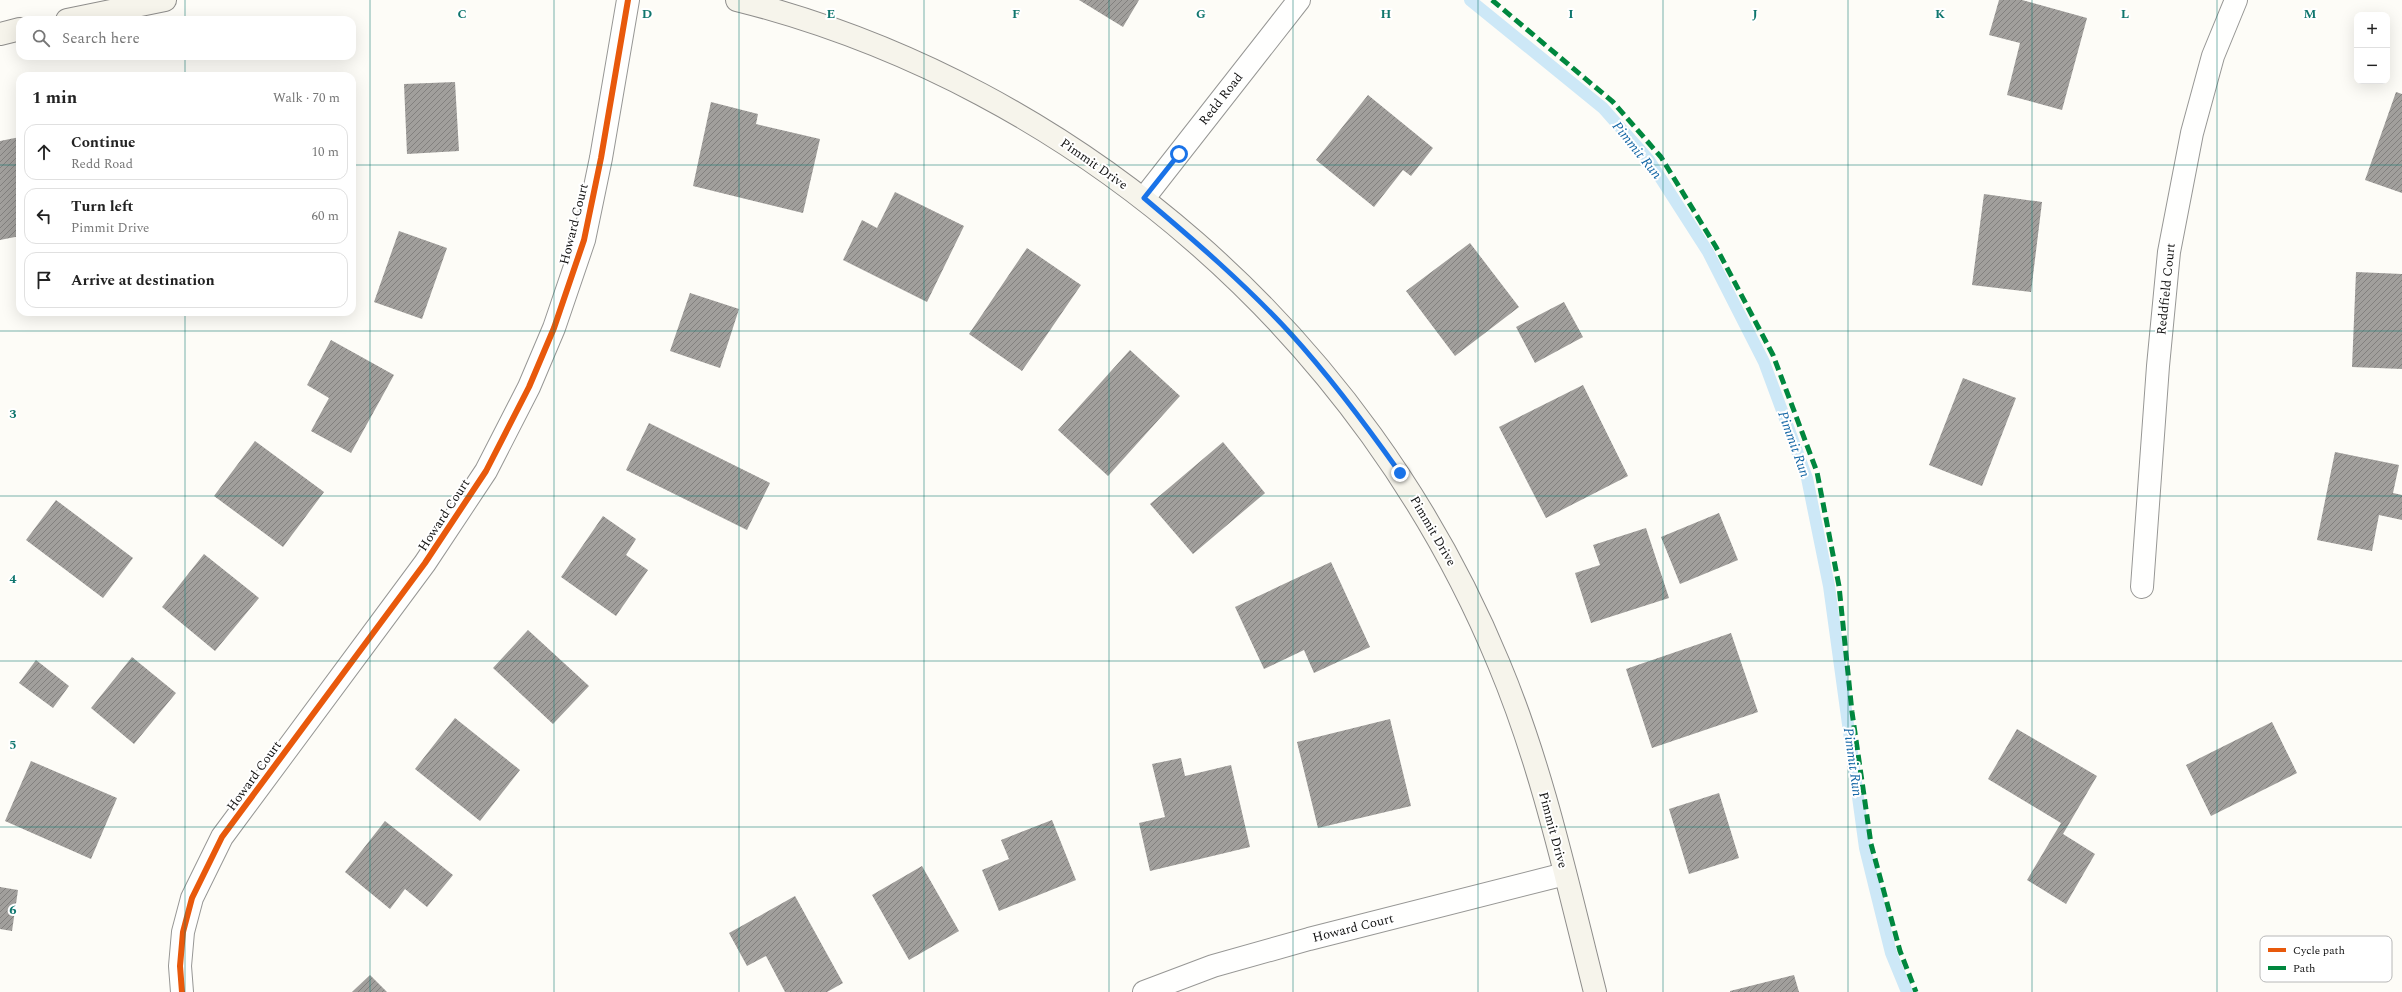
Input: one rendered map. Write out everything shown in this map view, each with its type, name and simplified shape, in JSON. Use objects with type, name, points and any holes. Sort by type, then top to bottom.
[{"type":"street","points":[[87,16],[165,0]]},
{"type":"street","name":"Howard Court","points":[[182,992],[180,966],[183,932],[192,898],[222,837],[425,563],[486,471],[529,387],[554,328],[584,240],[602,151],[628,0]]},
{"type":"street","name":"Pimmit Drive","points":[[737,0],[778,10],[863,40],[956,80],[1044,129],[1144,198],[1210,254],[1291,334],[1358,414],[1400,473],[1450,559],[1499,663],[1537,767],[1595,992]]},
{"type":"street","name":"Redd Road","points":[[1144,198],[1299,0]]},
{"type":"street","name":"Reddfield Court","points":[[2142,587],[2158,366],[2169,252],[2192,133],[2213,56],[2236,0]]},
{"type":"street","points":[[0,34],[16,31]]},
{"type":"street","name":"Howard Court","points":[[1144,992],[1213,966],[1287,945],[1565,874]]},
{"type":"building","points":[[1079,0],[1139,0],[1123,27]]},
{"type":"building","points":[[1999,0],[2022,0],[2087,18],[2062,110],[2007,95],[2020,43],[1989,35]]},
{"type":"building","points":[[455,82],[459,151],[407,154],[404,84]]},
{"type":"building","points":[[2396,92],[2402,94],[2402,193],[2365,180]]},
{"type":"building","points":[[1368,95],[1433,148],[1411,176],[1403,170],[1374,207],[1316,160]]},
{"type":"building","points":[[711,102],[758,114],[756,124],[820,139],[803,213],[693,186]]},
{"type":"building","points":[[16,138],[16,237],[0,240],[0,141]]},
{"type":"building","points":[[895,192],[964,226],[927,302],[843,260],[862,220],[877,228]]},
{"type":"building","points":[[1984,194],[2042,202],[2031,292],[1972,285]]},
{"type":"building","points":[[399,231],[447,248],[422,319],[374,302]]},
{"type":"building","points":[[1470,243],[1519,307],[1455,356],[1406,291]]},
{"type":"building","points":[[1027,248],[1081,285],[1022,371],[969,334]]},
{"type":"building","points":[[2356,272],[2402,274],[2402,369],[2352,367]]},
{"type":"building","points":[[690,293],[739,309],[720,368],[670,351]]},
{"type":"building","points":[[1564,302],[1583,337],[1535,363],[1516,327]]},
{"type":"building","points":[[331,340],[394,375],[351,453],[311,431],[329,398],[307,385]]},
{"type":"building","points":[[1130,350],[1180,396],[1108,476],[1058,430]]},
{"type":"building","points":[[1963,378],[2016,398],[1982,486],[1929,465]]},
{"type":"building","points":[[1583,385],[1628,476],[1546,518],[1499,427]]},
{"type":"building","points":[[649,423],[770,483],[747,530],[626,470]]},
{"type":"building","points":[[255,441],[324,492],[283,547],[214,496]]},
{"type":"building","points":[[1223,442],[1265,493],[1193,554],[1150,504]]},
{"type":"building","points":[[2335,452],[2399,465],[2393,493],[2402,495],[2402,520],[2379,515],[2372,551],[2317,540]]},
{"type":"building","points":[[56,500],[133,558],[103,598],[26,540]]},
{"type":"building","points":[[1719,513],[1738,560],[1680,584],[1661,537]]},
{"type":"building","points":[[603,516],[636,539],[626,555],[648,570],[616,616],[561,577]]},
{"type":"building","points":[[1646,528],[1669,598],[1591,623],[1575,573],[1600,565],[1593,545]]},
{"type":"building","points":[[204,554],[259,598],[215,651],[162,607]]},
{"type":"building","points":[[1331,562],[1370,647],[1314,673],[1304,650],[1264,669],[1235,607]]},
{"type":"building","points":[[528,630],[589,686],[553,724],[493,668]]},
{"type":"building","points":[[1731,633],[1758,712],[1652,748],[1626,669]]},
{"type":"building","points":[[132,657],[176,693],[134,744],[91,708]]},
{"type":"building","points":[[36,660],[69,686],[53,708],[19,683]]},
{"type":"building","points":[[455,718],[520,770],[480,821],[415,769]]},
{"type":"building","points":[[1390,719],[1411,806],[1318,828],[1297,742]]},
{"type":"building","points":[[2272,722],[2297,773],[2211,816],[2186,765]]},
{"type":"building","points":[[2017,729],[2097,776],[2063,834],[2095,854],[2066,904],[2027,880],[2061,823],[1988,779]]},
{"type":"building","points":[[1181,758],[1185,776],[1231,765],[1250,847],[1150,871],[1139,823],[1165,817],[1152,764]]},
{"type":"building","points":[[31,761],[117,798],[91,859],[5,821]]},
{"type":"building","points":[[1719,793],[1739,858],[1689,874],[1669,809]]},
{"type":"building","points":[[1052,820],[1076,880],[999,911],[982,870],[1009,859],[1001,840]]},
{"type":"building","points":[[385,821],[453,875],[427,907],[405,889],[390,909],[345,872]]},
{"type":"building","points":[[922,866],[959,931],[909,960],[872,895]]},
{"type":"building","points":[[0,887],[18,890],[12,931],[0,929]]},
{"type":"building","points":[[795,896],[843,983],[827,992],[785,992],[766,956],[747,966],[729,933]]},
{"type":"building","points":[[370,975],[387,992],[352,992]]},
{"type":"building","points":[[1794,975],[1799,992],[1730,992],[1730,991]]},
{"type":"waterway","name":"Pimmit Run","points":[[1470,0],[1603,108],[1649,160],[1708,252],[1764,362],[1807,478],[1829,586],[1865,848],[1891,953],[1907,992]]},
{"type":"marked path","points":[[1492,0],[1613,102],[1661,157],[1716,247],[1773,355],[1817,472],[1839,586],[1852,712],[1871,844],[1900,951],[1916,992]]},
{"type":"cycle path","points":[[182,992],[180,966],[183,932],[192,898],[222,837],[425,563],[486,471],[529,387],[554,328],[584,240],[601,158],[628,0]]},
{"type":"route","points":[[1179,154],[1144,198],[1210,254],[1291,334],[1358,414],[1400,473]]}]
